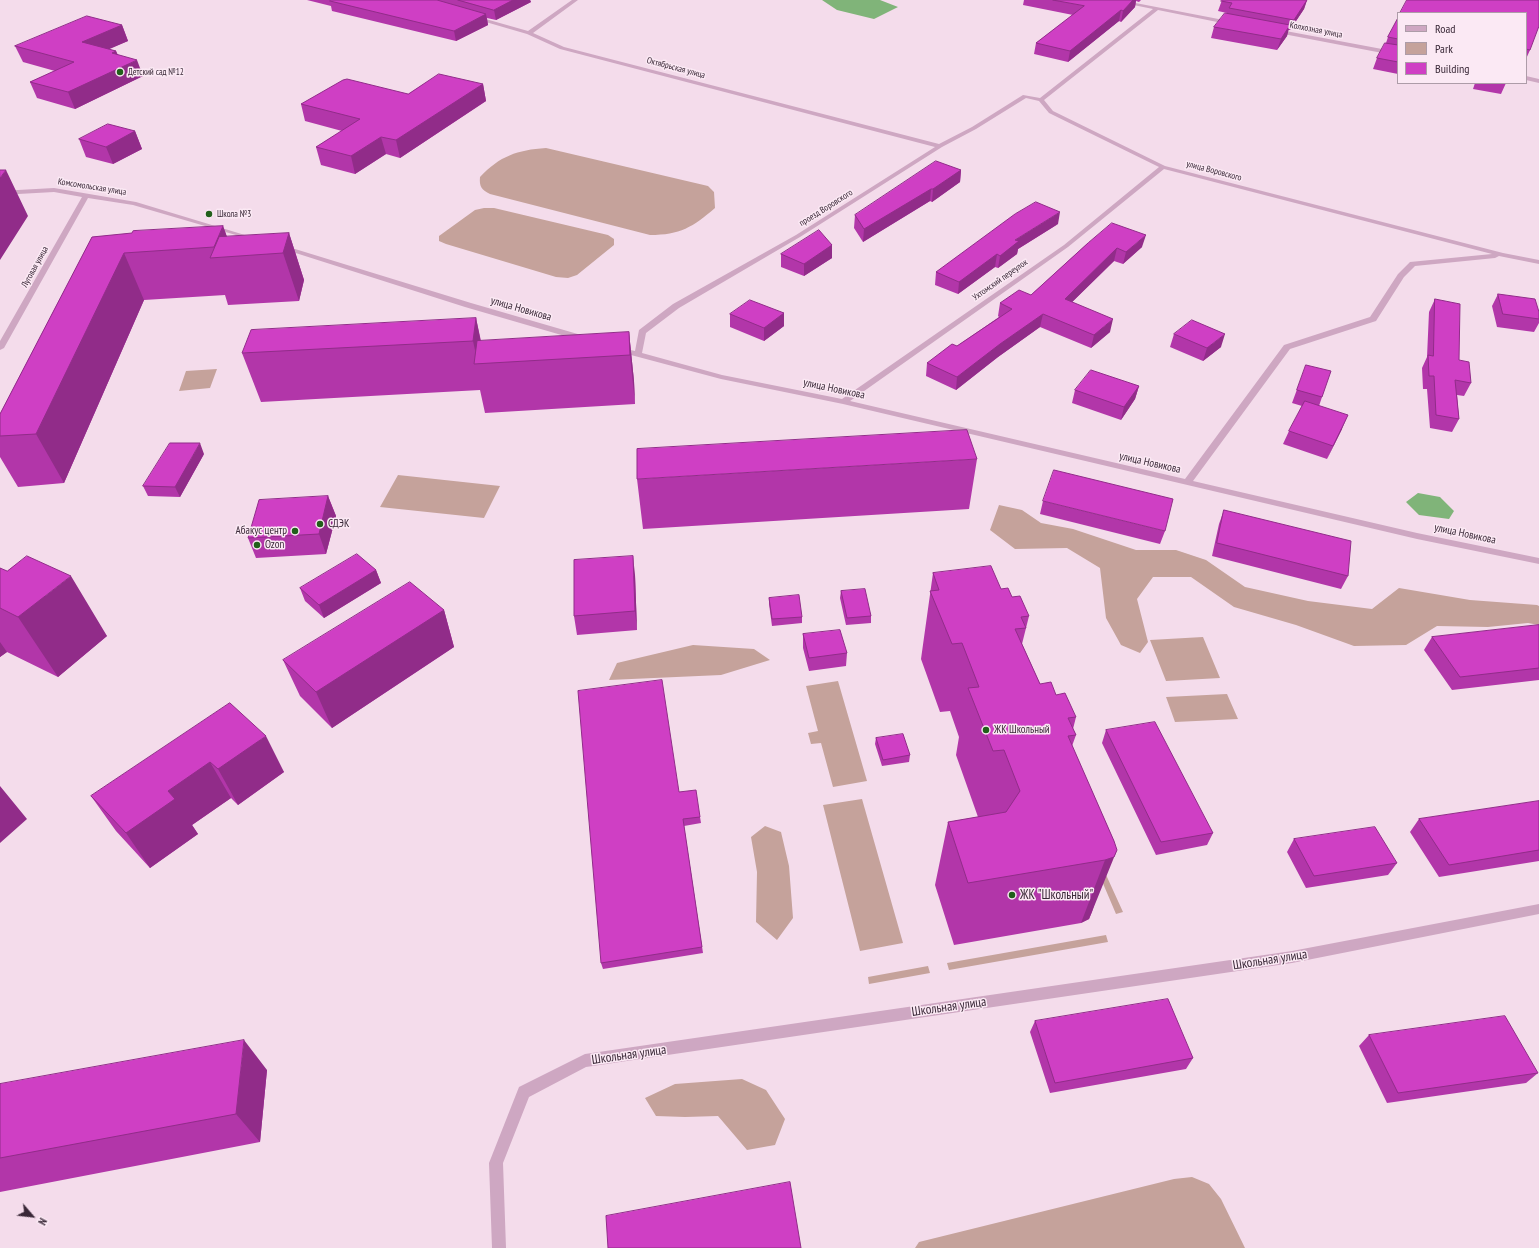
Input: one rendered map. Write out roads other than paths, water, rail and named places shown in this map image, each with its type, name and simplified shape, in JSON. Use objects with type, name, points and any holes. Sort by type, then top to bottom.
[{"type":"street","points":[[529,33],[575,0]]},
{"type":"street","points":[[1112,0],[1235,24]]},
{"type":"street","points":[[1041,100],[1157,9]]},
{"type":"street","name":"Октябрьская улица","points":[[469,17],[529,33],[562,48],[940,146]]},
{"type":"street","name":"Колхозная улица","points":[[1266,30],[1397,54]]},
{"type":"street","points":[[1527,78],[1539,81]]},
{"type":"street","name":"проезд Воровского","points":[[638,354],[642,332],[676,306],[798,236],[940,146],[974,128],[1024,96],[1041,100]]},
{"type":"street","name":"улица Воровского","points":[[1041,100],[1051,112],[1163,167],[1503,255],[1539,262]]},
{"type":"street","name":"Ухтомский переулок","points":[[843,402],[1066,246],[1163,167]]},
{"type":"street","name":"Комсомольская улица","points":[[0,193],[54,190],[134,203],[260,241]]},
{"type":"street","name":"Луговая улица","points":[[0,348],[86,195]]},
{"type":"street","name":"улица Новикова","points":[[275,245],[593,342]]},
{"type":"street","points":[[1188,483],[1287,347],[1373,319],[1401,276],[1413,264],[1503,255]]},
{"type":"street","name":"улица Новикова","points":[[608,346],[721,377],[843,402],[1417,536],[1538,562]]},
{"type":"street","name":"Школьная улица","points":[[499,1248],[496,1163],[524,1092],[584,1061],[1292,957],[1539,909]]},
{"type":"place","name":"Детский сад №12","points":[[120,72]]},
{"type":"place","name":"Школа №3","points":[[209,214]]},
{"type":"place","name":"СДЭК","points":[[320,524]]},
{"type":"place","name":"Абакус центр","points":[[295,531]]},
{"type":"place","name":"Ozon","points":[[257,545]]},
{"type":"place","name":"ЖК Школьный","points":[[986,730]]},
{"type":"place","name":"ЖК \"Школьный\"","points":[[1012,895]]}]
